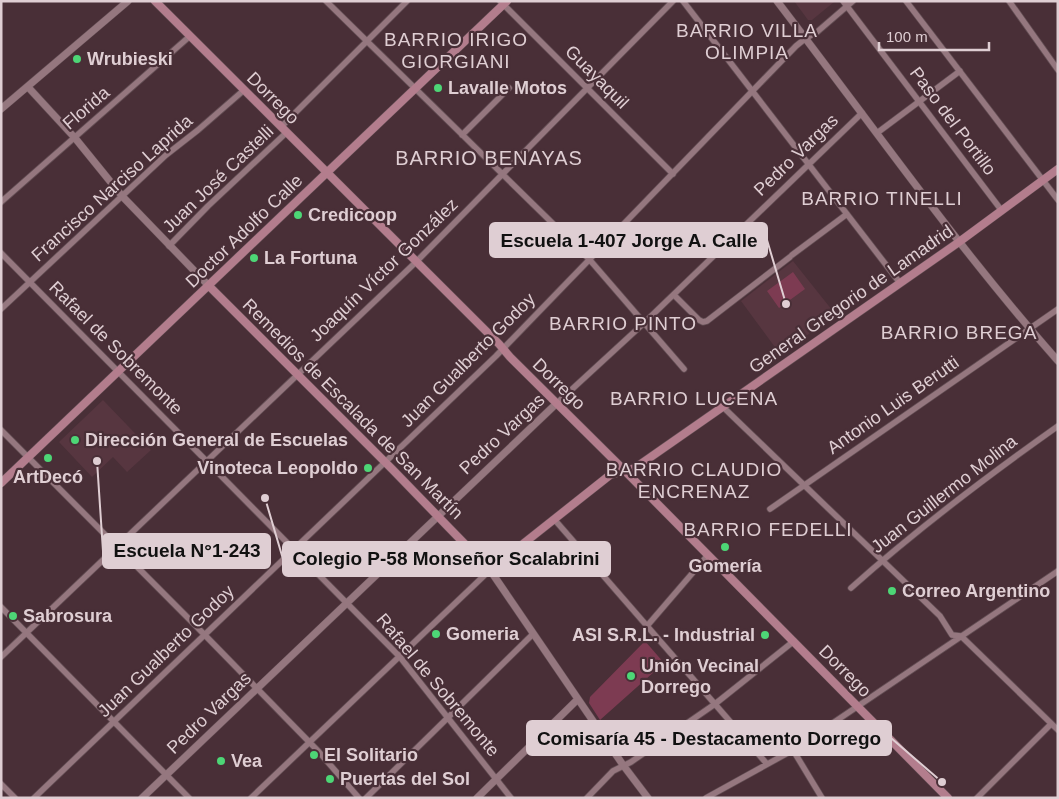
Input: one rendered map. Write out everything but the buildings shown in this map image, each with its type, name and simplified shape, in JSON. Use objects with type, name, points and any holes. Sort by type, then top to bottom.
[{"type":"main road","name":"Dorrego","points":[[155,1],[625,471],[948,798]]},
{"type":"main road","name":"Doctor Adolfo Calle","points":[[1,483],[416,89],[503,2]]},
{"type":"main road","name":"General Gregorio de Lamadrid","points":[[490,570],[610,476],[635,468],[959,242],[1058,169]]},
{"type":"main road","name":"Remedios de Escalada de San Martín","points":[[209,286],[490,570]]},
{"type":"street","points":[[1,109],[128,1]]},
{"type":"street","points":[[326,1],[589,259],[684,369]]},
{"type":"street","name":"Juan José Castelli","points":[[169,246],[407,1]]},
{"type":"street","name":"Joaquín Víctor González","points":[[1,657],[416,262],[673,1]]},
{"type":"street","points":[[683,1],[751,92],[900,283]]},
{"type":"street","points":[[777,1],[959,242],[1029,329],[1058,361]]},
{"type":"street","name":"Juan Gualberto Godoy","points":[[34,798],[503,349],[751,92],[806,38],[817,32],[845,4],[853,1]]},
{"type":"street","points":[[906,1],[1058,200]]},
{"type":"street","points":[[1009,1],[1058,70]]},
{"type":"street","name":"Guayaquil","points":[[503,2],[673,174]]},
{"type":"street","name":"Paso del Portillo","points":[[845,4],[1002,211]]},
{"type":"street","name":"Florida","points":[[1,202],[190,36]]},
{"type":"street","points":[[877,133],[960,71]]},
{"type":"street","name":"Remedios de Escalada de San Martín","points":[[28,87],[75,138],[122,196],[209,286]]},
{"type":"street","points":[[462,135],[509,88]]},
{"type":"street","name":"Francisco Narciso Laprida","points":[[1,310],[166,155],[244,90]]},
{"type":"street","name":"Pedro Vargas","points":[[142,798],[557,403],[644,323],[862,113]]},
{"type":"street","points":[[674,294],[699,320],[707,321],[847,214]]},
{"type":"street","name":"Rafael de Sobremonte","points":[[1,253],[400,657],[511,798]]},
{"type":"street","name":"Antonio Luis Berutti","points":[[770,509],[1058,309]]},
{"type":"street","points":[[723,407],[940,616],[952,635],[961,636],[1058,730]]},
{"type":"street","name":"Juan Guillermo Molina","points":[[851,588],[882,560],[955,501],[1058,426]]},
{"type":"street","points":[[1,430],[257,688],[309,742],[358,798]]},
{"type":"street","points":[[554,519],[767,764]]},
{"type":"street","points":[[647,626],[708,555]]},
{"type":"street","name":"Remedios de Escalada de San Martín","points":[[490,570],[577,700],[648,798]]},
{"type":"street","name":"General Gregorio de Lamadrid","points":[[251,798],[490,570]]},
{"type":"street","points":[[706,798],[793,750],[1056,574]]},
{"type":"street","points":[[1,607],[189,798]]},
{"type":"street","points":[[366,798],[533,634]]},
{"type":"street","points":[[586,798],[613,771],[631,762],[715,704],[794,641]]},
{"type":"street","points":[[477,798],[577,700]]},
{"type":"street","points":[[977,798],[1051,724]]},
{"type":"street","points":[[793,750],[822,798]]},
{"type":"street","points":[[1,784],[15,798]]},
{"type":"shaded area","points":[[794,1],[834,2],[812,20],[808,20]]},
{"type":"shaded area","points":[[793,261],[836,315],[780,354],[741,301]]},
{"type":"shaded area","points":[[793,272],[805,289],[779,308],[767,291]]},
{"type":"shaded area","points":[[103,400],[151,450],[127,472],[113,457],[92,477],[59,442]]},
{"type":"shaded area","name":"Unión Vecinal Dorrego","points":[[645,641],[664,663],[600,720],[589,703],[590,697]]},
{"type":"place","name":"Wrubieski","points":[[77,59]]},
{"type":"place","name":"Lavalle Motos","points":[[438,88]]},
{"type":"place","name":"Credicoop","points":[[298,215]]},
{"type":"place","name":"La Fortuna","points":[[254,258]]},
{"type":"place","name":"Escuela 1-407 Jorge A. Calle","points":[[786,304]]},
{"type":"place","name":"Dirección General de Escuelas","points":[[75,440]]},
{"type":"place","name":"ArtDecó","points":[[48,458]]},
{"type":"place","name":"Escuela N°1-243","points":[[97,461]]},
{"type":"place","name":"Vinoteca Leopoldo","points":[[368,468]]},
{"type":"place","name":"Colegio P-58 Monseñor Scalabrini","points":[[265,498]]},
{"type":"place","name":"Gomería","points":[[725,547]]},
{"type":"place","name":"Correo Argentino","points":[[892,591]]},
{"type":"place","name":"Sabrosura","points":[[13,616]]},
{"type":"place","name":"Gomeria","points":[[436,634]]},
{"type":"place","name":"ASI S.R.L. - Industrial","points":[[765,635]]},
{"type":"place","name":"Unión Vecinal Dorrego","points":[[631,676]]},
{"type":"place","name":"El Solitario","points":[[314,755]]},
{"type":"place","name":"Vea","points":[[221,761]]},
{"type":"place","name":"Puertas del Sol","points":[[330,779]]},
{"type":"place","name":"Comisaría 45 - Destacamento Dorrego","points":[[942,782]]},
{"type":"district","name":"BARRIO VILLA OLIMPIA","points":[[747,41]]},
{"type":"district","name":"BARRIO IRIGO GIORGIANI","points":[[456,50]]},
{"type":"district","name":"BARRIO BENAYAS","points":[[489,158]]},
{"type":"district","name":"BARRIO TINELLI","points":[[882,198]]},
{"type":"district","name":"BARRIO PINTO","points":[[623,323]]},
{"type":"district","name":"BARRIO BREGA","points":[[959,332]]},
{"type":"district","name":"BARRIO LUCENA","points":[[694,398]]},
{"type":"district","name":"BARRIO CLAUDIO ENCRENAZ","points":[[694,480]]},
{"type":"district","name":"BARRIO FEDELLI","points":[[768,529]]}]
